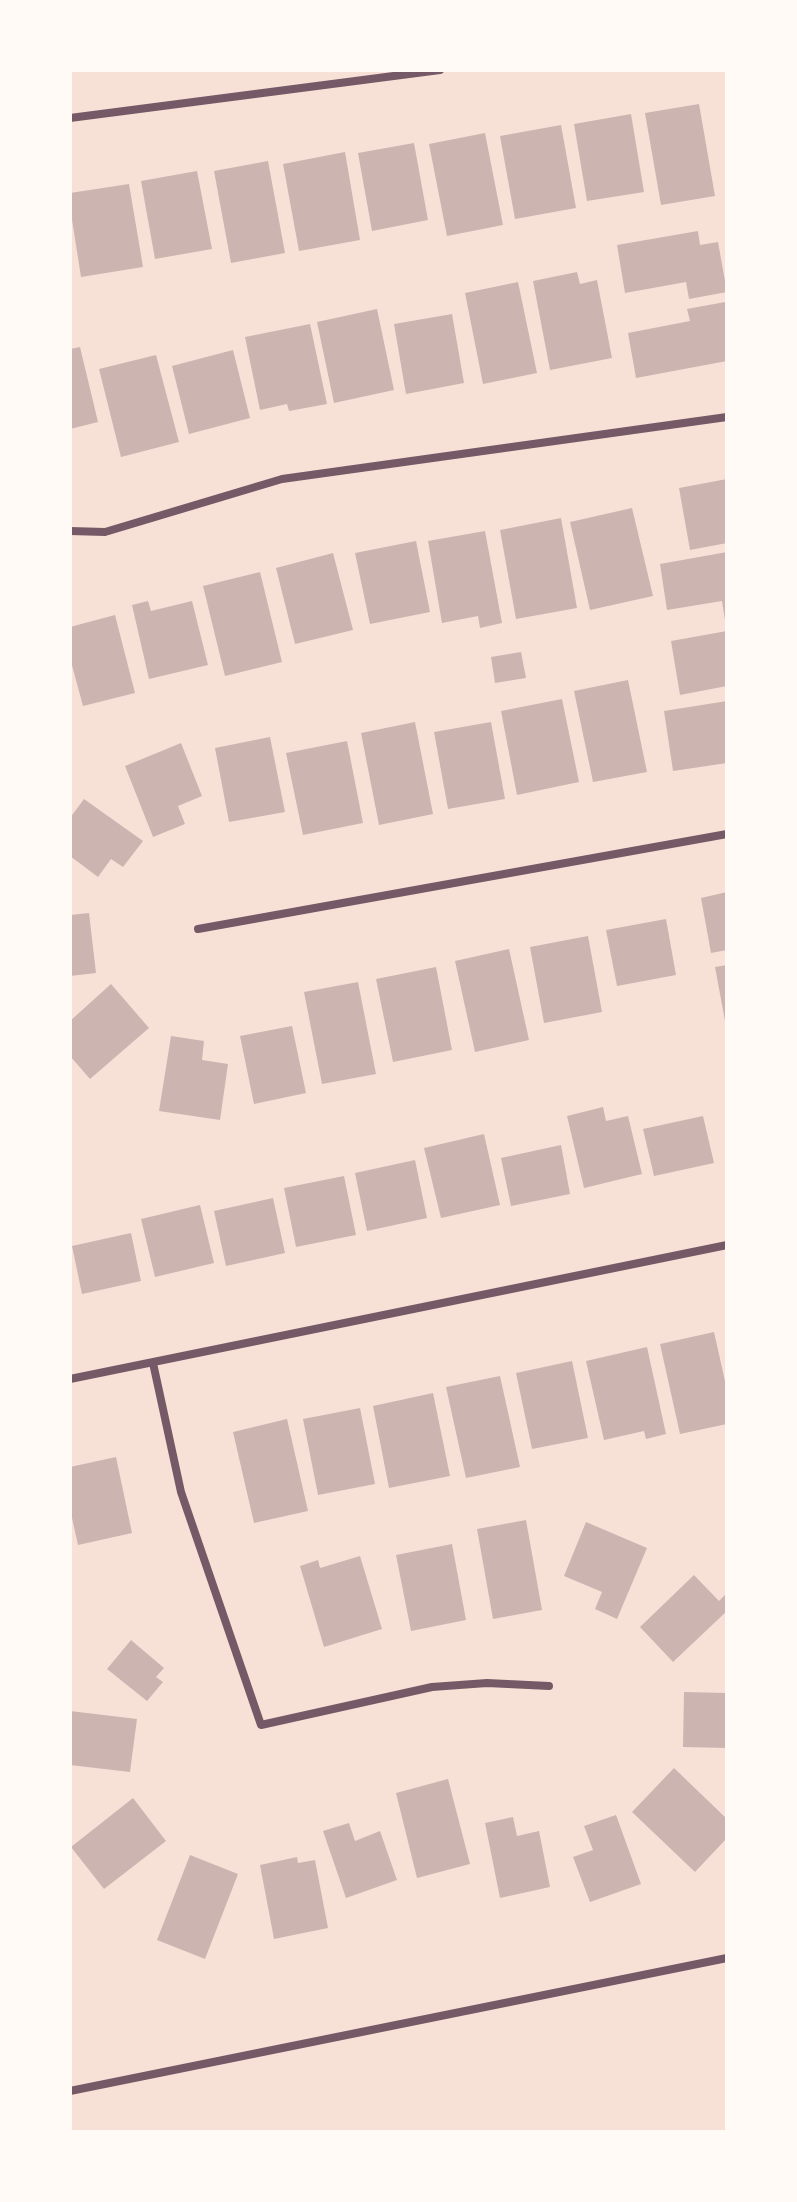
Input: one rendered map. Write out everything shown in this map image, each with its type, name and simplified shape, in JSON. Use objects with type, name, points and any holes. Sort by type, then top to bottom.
[{"type":"street","points":[[70,118],[440,70]]},
{"type":"street","points":[[70,531],[105,532],[282,479],[727,417]]},
{"type":"street","points":[[198,929],[727,834]]},
{"type":"street","points":[[70,1379],[727,1245]]},
{"type":"street","points":[[153,1363],[181,1492],[261,1725],[432,1687],[487,1683],[549,1686]]},
{"type":"street","points":[[70,2091],[727,1958]]},
{"type":"building","points":[[699,104],[715,196],[661,205],[645,113]]},
{"type":"building","points":[[631,114],[644,192],[587,201],[574,124]]},
{"type":"building","points":[[561,125],[576,208],[515,219],[500,136]]},
{"type":"building","points":[[485,133],[503,225],[447,236],[429,144]]},
{"type":"building","points":[[414,143],[428,220],[372,231],[358,153]]},
{"type":"building","points":[[345,152],[360,240],[299,251],[283,164]]},
{"type":"building","points":[[268,161],[285,253],[231,263],[214,171]]},
{"type":"building","points":[[197,171],[212,249],[155,259],[141,181]]},
{"type":"building","points":[[129,184],[143,267],[81,277],[70,193]]},
{"type":"building","points":[[698,231],[700,245],[718,242],[727,292],[689,299],[686,282],[625,293],[617,245]]},
{"type":"building","points":[[577,272],[580,284],[597,280],[612,358],[550,370],[533,281]]},
{"type":"building","points":[[518,282],[537,373],[483,384],[465,293]]},
{"type":"building","points":[[725,302],[727,361],[636,378],[628,333],[690,321],[687,309]]},
{"type":"building","points":[[377,309],[394,390],[334,403],[317,322]]},
{"type":"building","points":[[452,314],[464,383],[406,394],[394,324]]},
{"type":"building","points":[[310,324],[327,404],[289,411],[287,404],[260,410],[245,337]]},
{"type":"building","points":[[80,347],[98,422],[70,429],[70,349]]},
{"type":"building","points":[[233,350],[250,418],[189,434],[172,366]]},
{"type":"building","points":[[156,355],[179,442],[121,457],[99,369]]},
{"type":"building","points":[[727,479],[727,543],[690,550],[679,488]]},
{"type":"building","points":[[632,508],[653,596],[590,610],[570,522]]},
{"type":"building","points":[[561,518],[577,608],[516,619],[500,530]]},
{"type":"building","points":[[485,531],[502,623],[480,628],[478,616],[442,623],[428,541]]},
{"type":"building","points":[[416,541],[430,612],[370,624],[355,553]]},
{"type":"building","points":[[727,552],[727,619],[722,601],[667,610],[660,564]]},
{"type":"building","points":[[333,553],[353,630],[295,644],[276,568]]},
{"type":"building","points":[[260,572],[282,662],[225,676],[203,586]]},
{"type":"building","points":[[148,601],[151,611],[192,601],[208,665],[149,679],[132,605]]},
{"type":"building","points":[[115,615],[135,693],[83,706],[70,658],[70,627]]},
{"type":"building","points":[[727,631],[727,686],[680,695],[671,641]]},
{"type":"building","points":[[521,652],[526,678],[495,683],[491,657]]},
{"type":"building","points":[[628,680],[647,772],[593,782],[574,691]]},
{"type":"building","points":[[562,699],[579,782],[517,795],[501,711]]},
{"type":"building","points":[[727,701],[727,763],[673,771],[664,711]]},
{"type":"building","points":[[415,722],[433,814],[379,825],[361,733]]},
{"type":"building","points":[[491,722],[505,799],[448,809],[434,732]]},
{"type":"building","points":[[270,737],[285,812],[229,822],[215,748]]},
{"type":"building","points":[[347,741],[363,823],[303,835],[286,753]]},
{"type":"building","points":[[181,743],[202,796],[178,806],[185,824],[153,837],[125,766]]},
{"type":"building","points":[[84,799],[143,841],[123,867],[111,859],[98,877],[70,856],[70,818]]},
{"type":"building","points":[[727,892],[727,950],[711,953],[701,898]]},
{"type":"building","points":[[89,913],[96,973],[70,976],[70,915]]},
{"type":"building","points":[[666,919],[676,975],[617,986],[606,930]]},
{"type":"building","points":[[588,936],[602,1012],[544,1023],[530,947]]},
{"type":"building","points":[[509,949],[529,1040],[475,1052],[455,961]]},
{"type":"building","points":[[727,965],[727,1021],[725,1021],[715,967]]},
{"type":"building","points":[[436,967],[452,1050],[393,1062],[376,979]]},
{"type":"building","points":[[358,982],[376,1074],[322,1084],[304,992]]},
{"type":"building","points":[[111,984],[149,1028],[90,1079],[70,1056],[70,1021]]},
{"type":"building","points":[[292,1026],[306,1093],[254,1104],[240,1036]]},
{"type":"building","points":[[171,1036],[204,1041],[202,1060],[228,1064],[220,1120],[159,1111]]},
{"type":"building","points":[[603,1107],[606,1121],[628,1116],[642,1174],[584,1188],[567,1116]]},
{"type":"building","points":[[703,1116],[714,1163],[654,1176],[643,1129]]},
{"type":"building","points":[[484,1134],[500,1205],[441,1218],[424,1148]]},
{"type":"building","points":[[561,1145],[570,1194],[511,1206],[501,1158]]},
{"type":"building","points":[[415,1160],[427,1218],[367,1231],[355,1173]]},
{"type":"building","points":[[344,1176],[356,1235],[296,1247],[284,1188]]},
{"type":"building","points":[[273,1198],[285,1253],[226,1266],[214,1211]]},
{"type":"building","points":[[200,1205],[214,1263],[155,1277],[141,1219]]},
{"type":"building","points":[[131,1233],[141,1281],[82,1294],[72,1246]]},
{"type":"building","points":[[714,1332],[727,1390],[727,1424],[680,1434],[660,1344]]},
{"type":"building","points":[[647,1347],[666,1434],[646,1439],[644,1431],[604,1440],[586,1361]]},
{"type":"building","points":[[572,1361],[588,1438],[532,1449],[516,1373]]},
{"type":"building","points":[[500,1376],[520,1467],[466,1478],[446,1387]]},
{"type":"building","points":[[433,1393],[450,1476],[389,1488],[373,1406]]},
{"type":"building","points":[[360,1408],[375,1484],[318,1495],[303,1419]]},
{"type":"building","points":[[287,1419],[308,1511],[254,1523],[233,1432]]},
{"type":"building","points":[[116,1457],[132,1533],[78,1545],[70,1509],[70,1467]]},
{"type":"building","points":[[526,1520],[542,1610],[493,1619],[477,1529]]},
{"type":"building","points":[[586,1522],[647,1548],[617,1619],[595,1609],[602,1592],[564,1576]]},
{"type":"building","points":[[452,1544],[466,1620],[411,1631],[396,1555]]},
{"type":"building","points":[[360,1556],[382,1629],[324,1647],[300,1566],[318,1560],[320,1568]]},
{"type":"building","points":[[694,1575],[719,1601],[727,1593],[727,1611],[673,1662],[640,1627]]},
{"type":"building","points":[[131,1640],[164,1668],[156,1677],[163,1682],[147,1701],[107,1669]]},
{"type":"building","points":[[684,1692],[727,1693],[727,1748],[683,1747]]},
{"type":"building","points":[[70,1711],[137,1719],[130,1772],[70,1765]]},
{"type":"building","points":[[674,1768],[727,1819],[727,1838],[695,1872],[632,1812]]},
{"type":"building","points":[[448,1779],[470,1864],[417,1878],[396,1793]]},
{"type":"building","points":[[133,1798],[166,1841],[104,1889],[71,1847]]},
{"type":"building","points":[[616,1815],[641,1884],[590,1902],[573,1857],[593,1850],[584,1826]]},
{"type":"building","points":[[513,1817],[517,1836],[539,1831],[550,1887],[500,1898],[485,1823]]},
{"type":"building","points":[[349,1823],[355,1841],[380,1831],[397,1880],[346,1898],[323,1831]]},
{"type":"building","points":[[190,1855],[238,1874],[205,1959],[157,1940]]},
{"type":"building","points":[[297,1857],[298,1863],[315,1860],[328,1928],[274,1939],[260,1865]]}]
